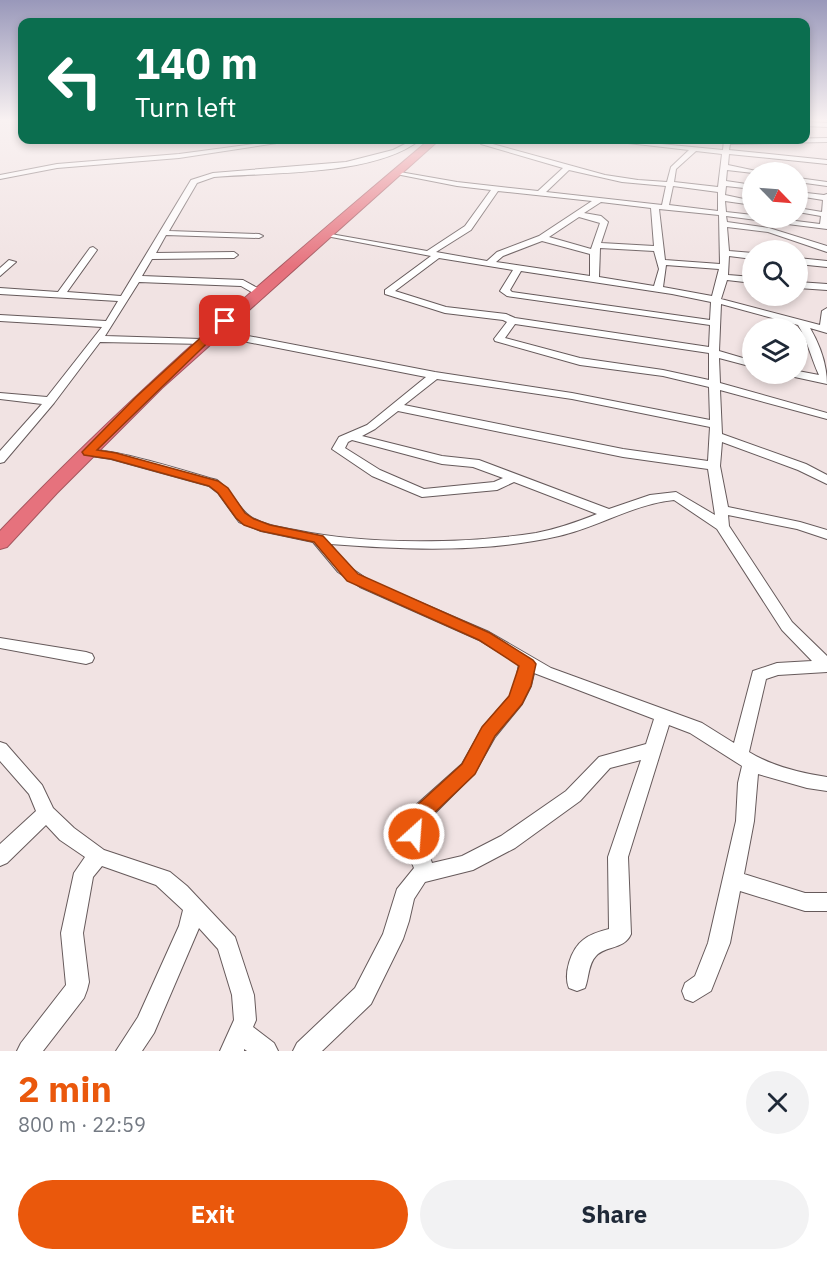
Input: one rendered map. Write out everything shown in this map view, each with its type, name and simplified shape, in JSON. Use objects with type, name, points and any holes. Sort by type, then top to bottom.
[{"type":"highway","points":[[0,543],[88,452],[207,337],[400,169]]},
{"type":"street","points":[[0,177],[41,169]]},
{"type":"street","points":[[0,459],[50,400],[109,324],[191,185],[202,178],[296,169]]},
{"type":"street","points":[[541,192],[566,169]]},
{"type":"street","points":[[578,169],[643,182],[722,190],[742,188]]},
{"type":"street","points":[[665,206],[673,169]]},
{"type":"street","points":[[722,526],[714,466],[714,323],[725,253],[722,190],[724,169]]},
{"type":"street","points":[[396,172],[447,182],[601,199],[614,197],[665,206],[769,230],[827,249]]},
{"type":"street","points":[[808,181],[827,184]]},
{"type":"street","points":[[497,188],[468,228],[388,292],[432,307],[507,317],[512,321],[714,352],[742,361]]},
{"type":"street","points":[[722,190],[742,198]]},
{"type":"street","points":[[808,195],[826,198],[826,227],[808,225]]},
{"type":"street","points":[[488,264],[500,254],[542,238],[601,199]]},
{"type":"street","points":[[655,205],[658,249],[663,273],[658,289]]},
{"type":"street","points":[[808,211],[826,214]]},
{"type":"street","points":[[579,215],[604,220],[596,249],[596,279]]},
{"type":"street","points":[[723,218],[742,217]]},
{"type":"street","points":[[164,233],[259,236]]},
{"type":"street","points":[[325,235],[488,264],[658,289],[716,300],[780,318]]},
{"type":"street","points":[[542,238],[596,249],[658,249]]},
{"type":"street","points":[[60,295],[93,250]]},
{"type":"street","points":[[725,253],[742,255]]},
{"type":"street","points":[[151,256],[234,255]]},
{"type":"street","points":[[0,273],[12,262]]},
{"type":"street","points":[[661,262],[742,277]]},
{"type":"street","points":[[808,262],[827,264]]},
{"type":"street","points":[[518,268],[505,291],[510,294],[714,323]]},
{"type":"street","points":[[137,279],[243,283],[258,292]]},
{"type":"street","points":[[808,286],[827,287]]},
{"type":"street","points":[[0,291],[125,299]]},
{"type":"street","points":[[808,326],[825,330],[827,311]]},
{"type":"street","points":[[0,318],[109,324]]},
{"type":"street","points":[[512,321],[499,339],[578,361],[656,371],[714,383],[770,402],[827,416]]},
{"type":"street","points":[[808,333],[813,341],[816,359],[826,380]]},
{"type":"street","points":[[98,339],[207,337],[572,396],[715,430],[827,480]]},
{"type":"street","points":[[435,375],[371,427],[340,443],[337,448],[339,451],[376,473],[422,493],[497,486],[512,478]]},
{"type":"street","points":[[808,377],[826,380]]},
{"type":"street","points":[[0,396],[50,400]]},
{"type":"street","points":[[395,407],[613,451],[714,466]]},
{"type":"street","points":[[350,436],[442,460],[475,463],[609,514]]},
{"type":"street","points":[[88,452],[112,455],[213,483],[223,490],[240,516],[249,522],[318,539],[399,545],[480,543],[536,537],[571,529],[655,498],[676,496],[722,526],[787,626],[827,666]]},
{"type":"street","points":[[721,510],[800,526],[827,535]]},
{"type":"street","points":[[318,539],[352,577],[484,636],[527,664],[706,733],[746,759],[791,777],[827,784]]},
{"type":"street","points":[[0,643],[86,658]]},
{"type":"street","points":[[427,873],[413,841],[418,819],[423,810],[468,769],[489,732],[516,700],[523,686],[527,664]]},
{"type":"street","points":[[693,991],[703,983],[719,942],[745,821],[746,759],[759,675],[777,669],[827,666]]},
{"type":"street","points":[[577,980],[584,951],[592,945],[615,938],[620,934],[618,857],[664,715]]},
{"type":"street","points":[[0,749],[36,790],[46,813],[67,834],[98,856],[163,878],[227,944],[243,995],[245,1020],[237,1042],[266,1051]]},
{"type":"street","points":[[304,1051],[363,996],[392,939],[399,921],[404,896],[419,875],[478,859],[508,842],[573,796],[605,762],[628,759],[634,754],[652,749]]},
{"type":"street","points":[[0,857],[46,813]]},
{"type":"street","points":[[29,1051],[76,990],[78,982],[72,933],[84,873],[98,856]]},
{"type":"street","points":[[732,879],[804,902],[827,902]]},
{"type":"street","points":[[128,1051],[146,1025],[189,926],[194,908]]},
{"type":"route","points":[[225,321],[140,399],[88,452],[112,455],[213,483],[223,490],[240,516],[249,522],[290,534],[318,539],[352,577],[484,636],[527,664],[523,686],[516,700],[489,732],[468,769],[420,814],[414,834]]}]
